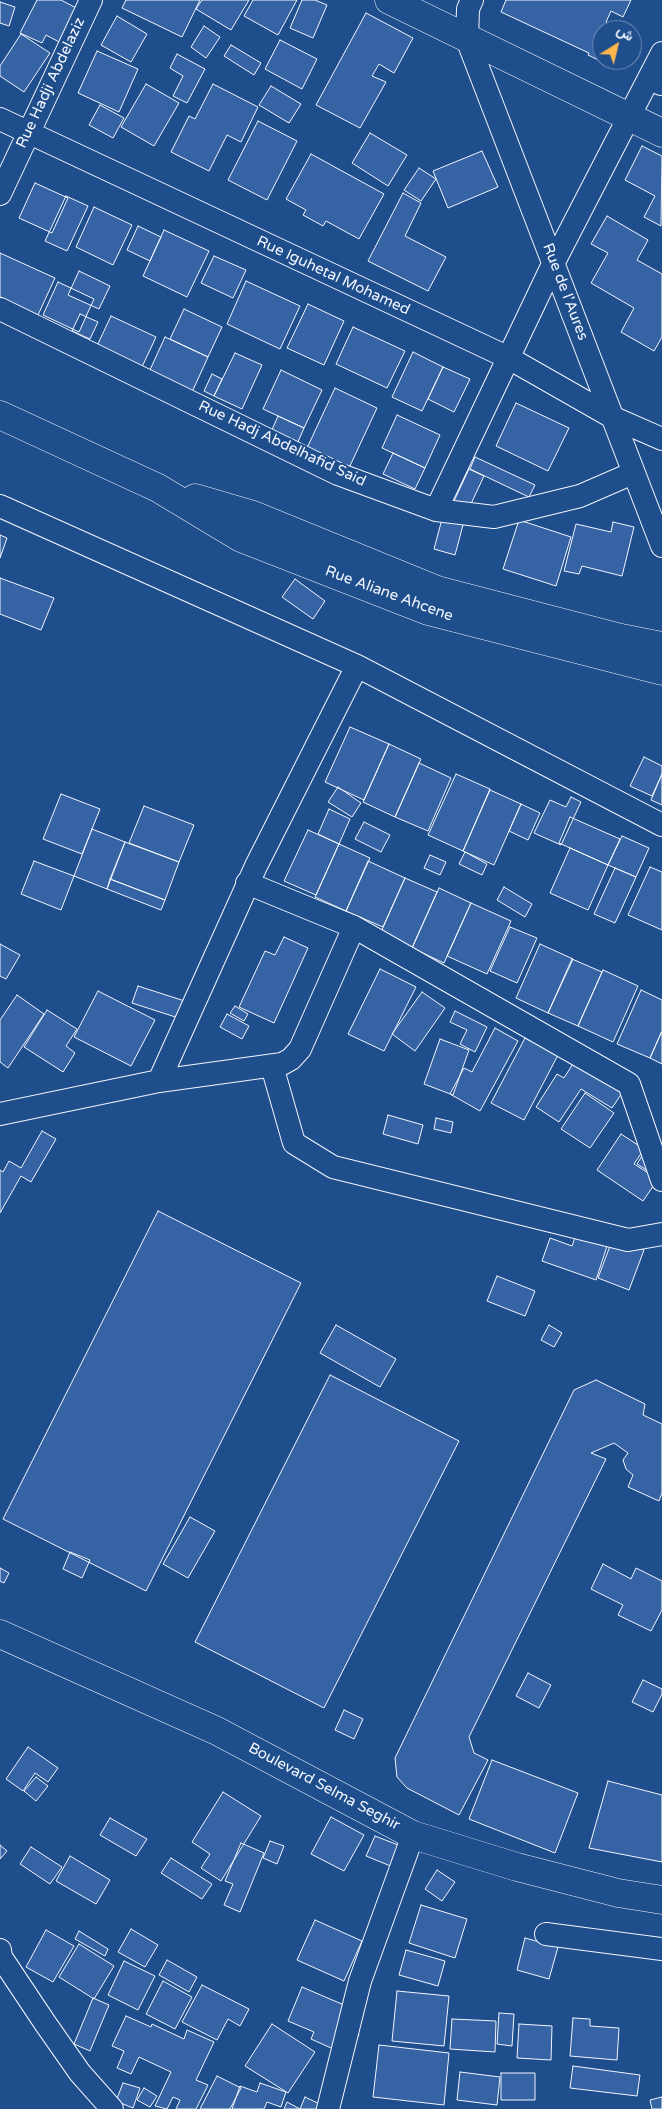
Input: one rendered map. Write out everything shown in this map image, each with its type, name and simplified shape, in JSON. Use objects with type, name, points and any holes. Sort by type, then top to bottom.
[{"type":"main road","points":[[389,0],[662,133]]},
{"type":"main road","name":"Rue Aliane Ahcene","points":[[0,415],[158,488],[241,538],[428,612],[662,671]]},
{"type":"main road","name":"Rue Aliane Ahcene","points":[[158,488],[253,515],[437,590],[621,638],[662,646]]},
{"type":"main road","name":"Boulevard Selma Seghir","points":[[0,1634],[216,1730],[413,1835],[517,1868],[618,1893],[662,1900]]},
{"type":"street","name":"Rue Hadji Abdelaziz","points":[[0,194],[91,0]]},
{"type":"street","points":[[467,39],[468,8],[472,0]]},
{"type":"street","name":"Rue de l'Aures","points":[[467,39],[662,546]]},
{"type":"street","points":[[436,510],[554,262],[628,117],[655,81],[662,53]]},
{"type":"street","name":"Rue Iguhetal Mohamed","points":[[0,119],[508,357],[614,418],[662,440]]},
{"type":"street","name":"Rue Hadj Abdelhafid Said","points":[[0,309],[338,474],[436,510],[494,517],[580,496],[633,473]]},
{"type":"street","points":[[0,506],[357,666],[662,825]]},
{"type":"street","points":[[159,1081],[247,884],[357,666]]},
{"type":"street","points":[[247,884],[354,927],[628,1084],[662,1180]]},
{"type":"street","points":[[0,1114],[159,1081],[272,1066],[291,1059],[300,1049],[354,927]]},
{"type":"street","points":[[272,1066],[294,1143],[333,1167],[628,1240],[662,1234]]},
{"type":"street","points":[[328,2109],[360,1982],[413,1835]]},
{"type":"street","points":[[546,1934],[662,1949]]},
{"type":"street","points":[[0,1950],[2,1957],[80,2073],[112,2109]]},
{"type":"building","points":[[37,0],[61,0],[80,10],[63,44],[46,35],[42,43],[20,33]]},
{"type":"building","points":[[126,0],[200,0],[182,37],[122,8]]},
{"type":"building","points":[[202,0],[249,0],[231,30],[196,9]]},
{"type":"building","points":[[253,0],[297,0],[278,35],[244,16]]},
{"type":"building","points":[[302,0],[315,0],[327,5],[313,38],[290,28]]},
{"type":"building","points":[[506,0],[631,0],[623,17],[611,11],[607,20],[592,20],[592,57],[588,55],[589,53],[501,12]]},
{"type":"building","points":[[0,2],[15,7],[9,26],[0,23]]},
{"type":"building","points":[[366,13],[413,38],[394,73],[379,64],[372,76],[386,82],[360,128],[316,105]]},
{"type":"building","points":[[117,16],[147,34],[131,62],[101,45]]},
{"type":"building","points":[[204,26],[220,37],[206,58],[191,47]]},
{"type":"building","points":[[21,34],[50,53],[24,92],[0,76],[0,66]]},
{"type":"building","points":[[280,40],[317,59],[302,89],[265,69]]},
{"type":"building","points":[[231,45],[261,63],[254,75],[224,56]]},
{"type":"building","points":[[97,51],[138,69],[119,112],[78,93]]},
{"type":"building","points":[[177,54],[205,69],[187,103],[173,96],[183,76],[170,68]]},
{"type":"building","points":[[146,84],[179,103],[154,146],[121,127]]},
{"type":"building","points":[[213,84],[258,107],[241,142],[227,135],[209,171],[171,152],[189,116],[195,119]]},
{"type":"building","points":[[271,86],[301,104],[289,123],[259,105]]},
{"type":"building","points":[[100,105],[124,118],[113,138],[89,125]]},
{"type":"building","points":[[258,121],[297,141],[267,200],[228,180]]},
{"type":"building","points":[[370,133],[407,155],[388,186],[352,163]]},
{"type":"building","points":[[642,146],[662,156],[661,226],[644,217],[655,196],[625,180]]},
{"type":"building","points":[[482,151],[498,187],[448,208],[433,171]]},
{"type":"building","points":[[311,154],[384,194],[359,239],[326,221],[323,226],[303,215],[306,210],[286,199]]},
{"type":"building","points":[[419,168],[436,179],[421,201],[404,190]]},
{"type":"building","points":[[35,183],[68,198],[52,233],[19,218]]},
{"type":"building","points":[[403,193],[421,203],[405,236],[446,257],[428,291],[368,261]]},
{"type":"building","points":[[66,196],[88,206],[67,251],[45,241]]},
{"type":"building","points":[[94,207],[132,225],[113,265],[76,247]]},
{"type":"building","points":[[607,216],[648,240],[637,260],[662,274],[662,337],[654,351],[621,332],[634,308],[591,283],[608,253],[591,244]]},
{"type":"building","points":[[138,226],[161,237],[150,261],[127,250]]},
{"type":"building","points":[[164,230],[209,251],[187,297],[143,276]]},
{"type":"building","points":[[0,253],[55,278],[38,315],[0,297]]},
{"type":"building","points":[[214,256],[246,270],[233,298],[201,283]]},
{"type":"building","points":[[79,271],[110,286],[99,309],[68,295]]},
{"type":"building","points":[[246,281],[300,306],[280,349],[227,324]]},
{"type":"building","points":[[58,282],[94,299],[79,332],[43,315]]},
{"type":"building","points":[[308,304],[344,321],[324,365],[287,348]]},
{"type":"building","points":[[184,309],[222,327],[208,357],[170,339]]},
{"type":"building","points":[[80,314],[98,322],[90,339],[72,331]]},
{"type":"building","points":[[111,316],[156,337],[141,369],[96,348]]},
{"type":"building","points":[[353,327],[405,351],[387,388],[336,364]]},
{"type":"building","points":[[165,337],[208,357],[192,392],[149,372]]},
{"type":"building","points":[[413,352],[443,367],[422,411],[392,397]]},
{"type":"building","points":[[235,353],[262,365],[242,409],[214,396]]},
{"type":"building","points":[[443,367],[470,379],[454,412],[428,399]]},
{"type":"building","points":[[281,370],[322,390],[304,428],[263,409]]},
{"type":"building","points":[[212,374],[222,379],[214,396],[204,391]]},
{"type":"building","points":[[335,388],[377,408],[349,468],[307,448]]},
{"type":"building","points":[[516,403],[569,428],[548,471],[496,446]]},
{"type":"building","points":[[397,415],[440,435],[425,468],[382,448]]},
{"type":"building","points":[[278,416],[304,428],[297,444],[271,432]]},
{"type":"building","points":[[393,453],[425,468],[415,489],[383,474]]},
{"type":"building","points":[[475,457],[535,485],[529,497],[470,469]]},
{"type":"building","points":[[469,469],[484,476],[469,508],[454,501]]},
{"type":"building","points":[[442,519],[463,525],[455,555],[434,549]]},
{"type":"building","points":[[519,520],[571,537],[556,586],[503,569]]},
{"type":"building","points":[[613,522],[634,527],[622,576],[582,566],[579,574],[564,571],[576,524],[611,532]]},
{"type":"building","points":[[0,535],[7,538],[0,558]]},
{"type":"building","points":[[0,578],[54,598],[41,630],[0,614]]},
{"type":"building","points":[[295,579],[325,601],[313,619],[282,597]]},
{"type":"building","points":[[350,727],[389,744],[364,800],[325,782]]},
{"type":"building","points":[[389,744],[421,759],[395,817],[363,802]]},
{"type":"building","points":[[644,757],[662,766],[662,774],[652,796],[630,786]]},
{"type":"building","points":[[419,763],[451,778],[428,831],[395,817]]},
{"type":"building","points":[[456,774],[490,789],[463,851],[428,835]]},
{"type":"building","points":[[662,774],[662,805],[651,800]]},
{"type":"building","points":[[338,787],[361,803],[352,817],[328,802]]},
{"type":"building","points":[[490,790],[521,804],[494,865],[463,851]]},
{"type":"building","points":[[61,794],[100,809],[82,854],[43,839]]},
{"type":"building","points":[[571,797],[581,802],[561,845],[534,833],[550,800],[566,807]]},
{"type":"building","points":[[521,804],[540,813],[528,840],[509,831]]},
{"type":"building","points":[[144,806],[194,825],[179,862],[129,843]]},
{"type":"building","points":[[329,809],[350,819],[339,844],[318,834]]},
{"type":"building","points":[[570,817],[620,839],[608,865],[559,843]]},
{"type":"building","points":[[364,822],[390,835],[381,852],[355,839]]},
{"type":"building","points":[[92,829],[125,842],[107,889],[74,876]]},
{"type":"building","points":[[308,830],[339,844],[316,895],[284,881]]},
{"type":"building","points":[[622,836],[649,848],[636,877],[608,865]]},
{"type":"building","points":[[125,842],[179,862],[165,900],[110,879]]},
{"type":"building","points":[[339,844],[370,858],[346,911],[315,897]]},
{"type":"building","points":[[570,848],[608,865],[588,910],[550,893]]},
{"type":"building","points":[[465,852],[487,864],[482,875],[459,864]]},
{"type":"building","points":[[430,855],[446,862],[440,875],[424,868]]},
{"type":"building","points":[[34,861],[74,876],[61,910],[21,894]]},
{"type":"building","points":[[368,861],[405,878],[383,927],[346,911]]},
{"type":"building","points":[[650,867],[662,872],[662,930],[628,915]]},
{"type":"building","points":[[615,868],[636,877],[615,923],[594,914]]},
{"type":"building","points":[[405,878],[437,892],[412,948],[380,934]]},
{"type":"building","points":[[110,879],[165,900],[161,910],[107,889]]},
{"type":"building","points":[[504,887],[532,904],[525,917],[497,900]]},
{"type":"building","points":[[439,888],[471,903],[444,963],[412,948]]},
{"type":"building","points":[[471,903],[511,921],[487,974],[447,956]]},
{"type":"building","points":[[510,927],[537,938],[517,983],[490,971]]},
{"type":"building","points":[[284,937],[308,948],[274,1023],[239,1007],[265,951],[275,955]]},
{"type":"building","points":[[0,944],[20,955],[6,979],[0,976]]},
{"type":"building","points":[[540,944],[573,959],[548,1013],[516,998]]},
{"type":"building","points":[[572,959],[602,972],[578,1026],[548,1013]]},
{"type":"building","points":[[380,969],[416,987],[384,1051],[348,1034]]},
{"type":"building","points":[[603,970],[638,986],[613,1042],[578,1026]]},
{"type":"building","points":[[138,986],[197,1005],[191,1022],[132,1003]]},
{"type":"building","points":[[641,990],[662,1000],[662,1031],[650,1058],[617,1044]]},
{"type":"building","points":[[98,991],[155,1020],[131,1066],[74,1037]]},
{"type":"building","points":[[422,992],[445,1008],[415,1051],[392,1034]]},
{"type":"building","points":[[17,995],[44,1014],[8,1068],[0,1062],[0,1020]]},
{"type":"building","points":[[235,1006],[248,1014],[244,1021],[230,1013]]},
{"type":"building","points":[[47,1010],[77,1029],[66,1046],[75,1053],[63,1072],[24,1047]]},
{"type":"building","points":[[455,1011],[487,1027],[475,1052],[460,1044],[467,1030],[450,1022]]},
{"type":"building","points":[[227,1014],[249,1026],[242,1039],[220,1027]]},
{"type":"building","points":[[495,1028],[518,1041],[480,1111],[450,1094],[464,1068],[472,1072]]},
{"type":"building","points":[[662,1033],[662,1064],[650,1058]]},
{"type":"building","points":[[525,1038],[558,1055],[524,1120],[491,1103]]},
{"type":"building","points":[[440,1039],[469,1050],[453,1095],[424,1084]]},
{"type":"building","points":[[574,1062],[622,1093],[612,1108],[581,1089],[559,1122],[536,1107],[557,1074],[564,1078]]},
{"type":"building","points":[[585,1093],[614,1113],[590,1148],[561,1129]]},
{"type":"building","points":[[388,1115],[423,1125],[418,1144],[383,1134]]},
{"type":"building","points":[[436,1118],[453,1122],[451,1133],[434,1129]]},
{"type":"building","points":[[42,1131],[56,1139],[31,1182],[21,1176],[0,1213],[0,1170],[3,1172],[9,1161],[21,1168]]},
{"type":"building","points":[[621,1134],[644,1149],[634,1164],[658,1179],[643,1201],[597,1170]]},
{"type":"building","points":[[645,1151],[653,1174],[637,1164]]},
{"type":"building","points":[[158,1211],[301,1283],[146,1591],[3,1519]]},
{"type":"building","points":[[578,1229],[609,1240],[596,1280],[542,1261],[550,1238],[572,1246]]},
{"type":"building","points":[[613,1238],[644,1250],[629,1290],[598,1278]]},
{"type":"building","points":[[497,1276],[535,1291],[525,1316],[487,1301]]},
{"type":"building","points":[[336,1325],[396,1359],[380,1387],[320,1353]]},
{"type":"building","points":[[549,1325],[562,1333],[554,1347],[541,1340]]},
{"type":"building","points":[[330,1375],[459,1441],[324,1708],[195,1642]]},
{"type":"building","points":[[596,1380],[645,1404],[643,1415],[662,1424],[662,1493],[659,1501],[628,1487],[633,1475],[626,1469],[623,1460],[628,1453],[614,1443],[591,1453],[606,1459],[469,1737],[474,1753],[488,1760],[459,1815],[407,1788],[397,1777],[395,1758],[574,1390]]},
{"type":"building","points":[[190,1517],[215,1531],[188,1578],[163,1564]]},
{"type":"building","points":[[70,1552],[90,1560],[82,1578],[63,1569]]},
{"type":"building","points":[[603,1564],[631,1579],[636,1568],[662,1581],[662,1610],[651,1631],[618,1615],[623,1605],[591,1589]]},
{"type":"building","points":[[0,1568],[9,1573],[4,1583],[0,1581]]},
{"type":"building","points":[[528,1673],[551,1685],[539,1708],[516,1696]]},
{"type":"building","points":[[643,1680],[662,1689],[662,1694],[653,1712],[632,1702]]},
{"type":"building","points":[[344,1710],[363,1719],[354,1739],[335,1730]]},
{"type":"building","points":[[28,1747],[58,1768],[48,1782],[35,1773],[23,1791],[6,1779]]},
{"type":"building","points":[[492,1760],[578,1793],[555,1853],[469,1819]]},
{"type":"building","points":[[36,1777],[48,1786],[36,1801],[24,1791]]},
{"type":"building","points":[[608,1781],[662,1795],[662,1862],[589,1848]]},
{"type":"building","points":[[223,1792],[261,1816],[221,1881],[201,1868],[210,1854],[192,1842]]},
{"type":"building","points":[[331,1817],[364,1835],[344,1871],[311,1854]]},
{"type":"building","points":[[110,1818],[147,1839],[136,1856],[100,1835]]},
{"type":"building","points":[[375,1836],[406,1848],[398,1869],[366,1856]]},
{"type":"building","points":[[270,1841],[284,1846],[277,1864],[263,1858]]},
{"type":"building","points":[[241,1843],[264,1853],[240,1912],[224,1905],[233,1884],[225,1881]]},
{"type":"building","points":[[0,1845],[7,1851],[0,1859]]},
{"type":"building","points":[[31,1847],[62,1867],[50,1884],[20,1864]]},
{"type":"building","points":[[70,1856],[110,1880],[96,1904],[56,1881]]},
{"type":"building","points":[[171,1858],[212,1884],[202,1899],[161,1873]]},
{"type":"building","points":[[437,1870],[455,1882],[442,1901],[425,1889]]},
{"type":"building","points":[[421,1905],[467,1919],[455,1958],[409,1943]]},
{"type":"building","points":[[315,1920],[362,1941],[344,1981],[297,1960]]},
{"type":"building","points":[[131,1929],[158,1945],[145,1967],[118,1952]]},
{"type":"building","points":[[46,1930],[74,1946],[53,1982],[26,1967]]},
{"type":"building","points":[[79,1931],[108,1949],[105,1956],[75,1939]]},
{"type":"building","points":[[525,1938],[558,1947],[549,1979],[517,1970]]},
{"type":"building","points":[[79,1944],[114,1966],[94,1999],[59,1977]]},
{"type":"building","points":[[406,1950],[445,1961],[438,1986],[399,1975]]},
{"type":"building","points":[[167,1960],[197,1977],[189,1992],[159,1975]]},
{"type":"building","points":[[124,1961],[155,1976],[138,2010],[108,1995]]},
{"type":"building","points":[[163,1981],[192,1997],[175,2029],[146,2014]]},
{"type":"building","points":[[202,1985],[249,2009],[240,2026],[228,2019],[217,2040],[182,2022]]},
{"type":"building","points":[[302,1987],[358,2011],[350,2030],[359,2034],[349,2056],[311,2039],[314,2032],[288,2021]]},
{"type":"building","points":[[397,1991],[449,1996],[444,2046],[392,2041]]},
{"type":"building","points":[[93,1998],[109,2005],[90,2051],[74,2044]]},
{"type":"building","points":[[499,2013],[514,2014],[512,2046],[497,2044]]},
{"type":"building","points":[[126,2016],[151,2027],[152,2024],[184,2039],[187,2030],[214,2042],[196,2080],[208,2085],[196,2109],[176,2109],[180,2100],[173,2097],[167,2109],[155,2106],[171,2072],[139,2057],[131,2074],[117,2068],[124,2051],[112,2046]]},
{"type":"building","points":[[573,2018],[590,2019],[590,2026],[619,2028],[617,2060],[570,2056]]},
{"type":"building","points":[[452,2019],[496,2021],[495,2052],[450,2049]]},
{"type":"building","points":[[272,2024],[315,2052],[288,2093],[245,2066]]},
{"type":"building","points":[[519,2024],[552,2026],[551,2060],[517,2058]]},
{"type":"building","points":[[379,2045],[449,2053],[444,2105],[373,2097]]},
{"type":"building","points":[[573,2066],[640,2075],[637,2096],[570,2088]]},
{"type":"building","points":[[460,2072],[500,2077],[497,2105],[457,2100]]},
{"type":"building","points":[[501,2073],[535,2073],[535,2100],[501,2100]]},
{"type":"building","points":[[217,2076],[241,2088],[230,2109],[200,2109]]},
{"type":"building","points":[[123,2083],[140,2088],[133,2108],[116,2101]]},
{"type":"building","points":[[260,2083],[286,2092],[281,2107],[267,2102],[264,2109],[232,2109],[240,2086],[257,2092]]},
{"type":"building","points":[[144,2088],[157,2096],[150,2107],[137,2100]]},
{"type":"building","points":[[305,2097],[330,2109],[300,2109]]},
{"type":"building","points":[[662,2097],[662,2109],[652,2109],[650,2100]]},
{"type":"building","points":[[287,2102],[300,2109],[284,2109]]}]
